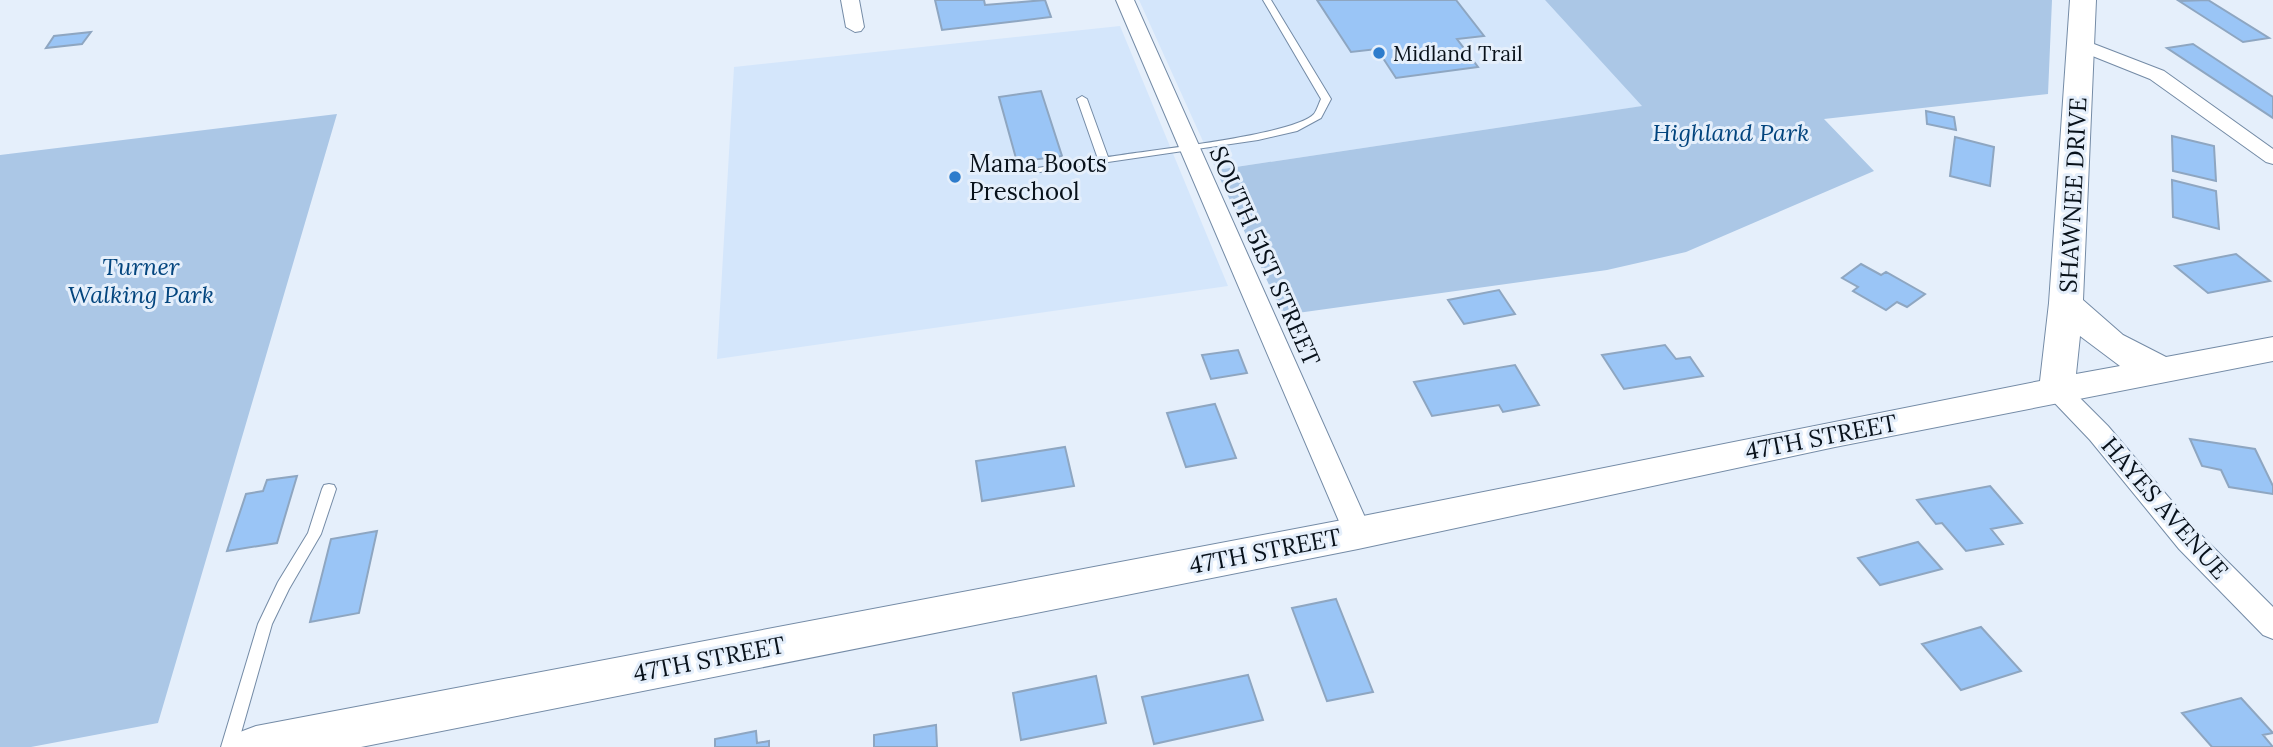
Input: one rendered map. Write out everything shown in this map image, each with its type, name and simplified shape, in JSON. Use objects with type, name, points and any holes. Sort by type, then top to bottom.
[{"type":"main road","name":"SHAWNEE DRIVE","points":[[2057,390],[2066,303],[2083,0]]},
{"type":"main road","points":[[2066,303],[2104,341],[2126,356],[2167,370]]},
{"type":"main road","name":"47TH STREET","points":[[257,747],[1358,533],[2057,390],[2273,349]]},
{"type":"street","points":[[850,0],[855,27]]},
{"type":"street","name":"SOUTH 51ST STREET","points":[[1125,0],[1358,533]]},
{"type":"street","points":[[2081,45],[2157,75],[2273,158]]},
{"type":"street","name":"HAYES AVENUE","points":[[2057,390],[2099,433],[2189,541],[2273,626]]},
{"type":"lane","points":[[1037,171],[1293,129],[1318,117],[1326,99],[1267,0]]},
{"type":"lane","points":[[1082,99],[1104,160]]},
{"type":"lane","points":[[229,747],[265,624],[282,586],[314,534],[329,489]]},
{"type":"shaded area","name":"Midland Trail","points":[[1139,0],[1545,0],[1643,106],[1216,170]]},
{"type":"shaded area","name":"Mama Boots Preschool","points":[[1120,26],[1228,286],[717,359],[734,67]]},
{"type":"green space","name":"Highland Park","points":[[1545,0],[2052,0],[2048,94],[1824,119],[1874,171],[1686,252],[1607,270],[1283,315],[1216,170],[1642,106]]},
{"type":"green space","name":"Turner Walking Park","points":[[337,114],[158,723],[31,747],[0,747],[0,155]]},
{"type":"building","points":[[935,0],[984,0],[985,5],[1045,0],[1051,17],[942,30]]},
{"type":"building","points":[[1317,0],[1456,0],[1484,36],[1457,39],[1478,67],[1396,78],[1377,49],[1351,52]]},
{"type":"building","points":[[2208,0],[2269,38],[2243,42],[2179,1]]},
{"type":"building","points":[[91,32],[82,44],[46,48],[54,36]]},
{"type":"building","points":[[2193,44],[2273,97],[2273,118],[2167,48]]},
{"type":"building","name":"Mama Boots Preschool","points":[[1041,91],[1062,156],[1017,162],[999,97]]},
{"type":"building","points":[[1926,111],[1954,117],[1956,130],[1927,124]]},
{"type":"building","points":[[2172,136],[2214,146],[2216,181],[2173,171]]},
{"type":"building","points":[[1955,137],[1994,147],[1990,186],[1950,176]]},
{"type":"building","points":[[2172,180],[2216,191],[2219,229],[2173,217]]},
{"type":"building","points":[[2236,254],[2270,281],[2208,293],[2175,266]]},
{"type":"building","points":[[1861,264],[1881,275],[1886,272],[1925,294],[1907,307],[1897,302],[1886,310],[1853,291],[1858,287],[1842,278]]},
{"type":"building","points":[[1499,290],[1515,314],[1464,324],[1448,300]]},
{"type":"building","points":[[1665,345],[1676,359],[1690,357],[1703,376],[1624,389],[1602,355]]},
{"type":"building","points":[[1238,350],[1247,373],[1211,379],[1202,355]]},
{"type":"building","points":[[1515,365],[1539,405],[1503,412],[1499,405],[1432,416],[1414,382]]},
{"type":"building","points":[[1215,404],[1236,458],[1186,467],[1167,413]]},
{"type":"building","points":[[2190,439],[2255,449],[2273,486],[2273,494],[2229,487],[2221,470],[2202,466]]},
{"type":"building","points":[[1065,447],[1074,486],[982,501],[976,461]]},
{"type":"building","points":[[297,476],[277,543],[227,551],[246,494],[263,491],[267,480]]},
{"type":"building","points":[[1990,486],[2022,523],[1991,529],[2003,544],[1966,551],[1942,523],[1936,524],[1917,500]]},
{"type":"building","points":[[377,531],[359,613],[310,622],[331,539]]},
{"type":"building","points":[[1918,542],[1942,569],[1880,585],[1858,558]]},
{"type":"building","points":[[1336,599],[1373,692],[1327,701],[1292,608]]},
{"type":"building","points":[[1981,627],[2021,671],[1961,690],[1922,644]]},
{"type":"building","points":[[1248,675],[1263,720],[1154,744],[1142,697]]},
{"type":"building","points":[[1096,676],[1106,723],[1021,740],[1013,693]]},
{"type":"building","points":[[2241,698],[2273,733],[2263,735],[2273,747],[2212,747],[2182,713]]},
{"type":"building","points":[[936,725],[937,747],[874,747],[874,735]]},
{"type":"building","points":[[756,731],[757,743],[769,741],[769,747],[715,747],[715,739]]},
{"type":"place","name":"Midland Trail","points":[[1379,53]]},
{"type":"place","name":"Mama Boots Preschool","points":[[955,177]]}]
